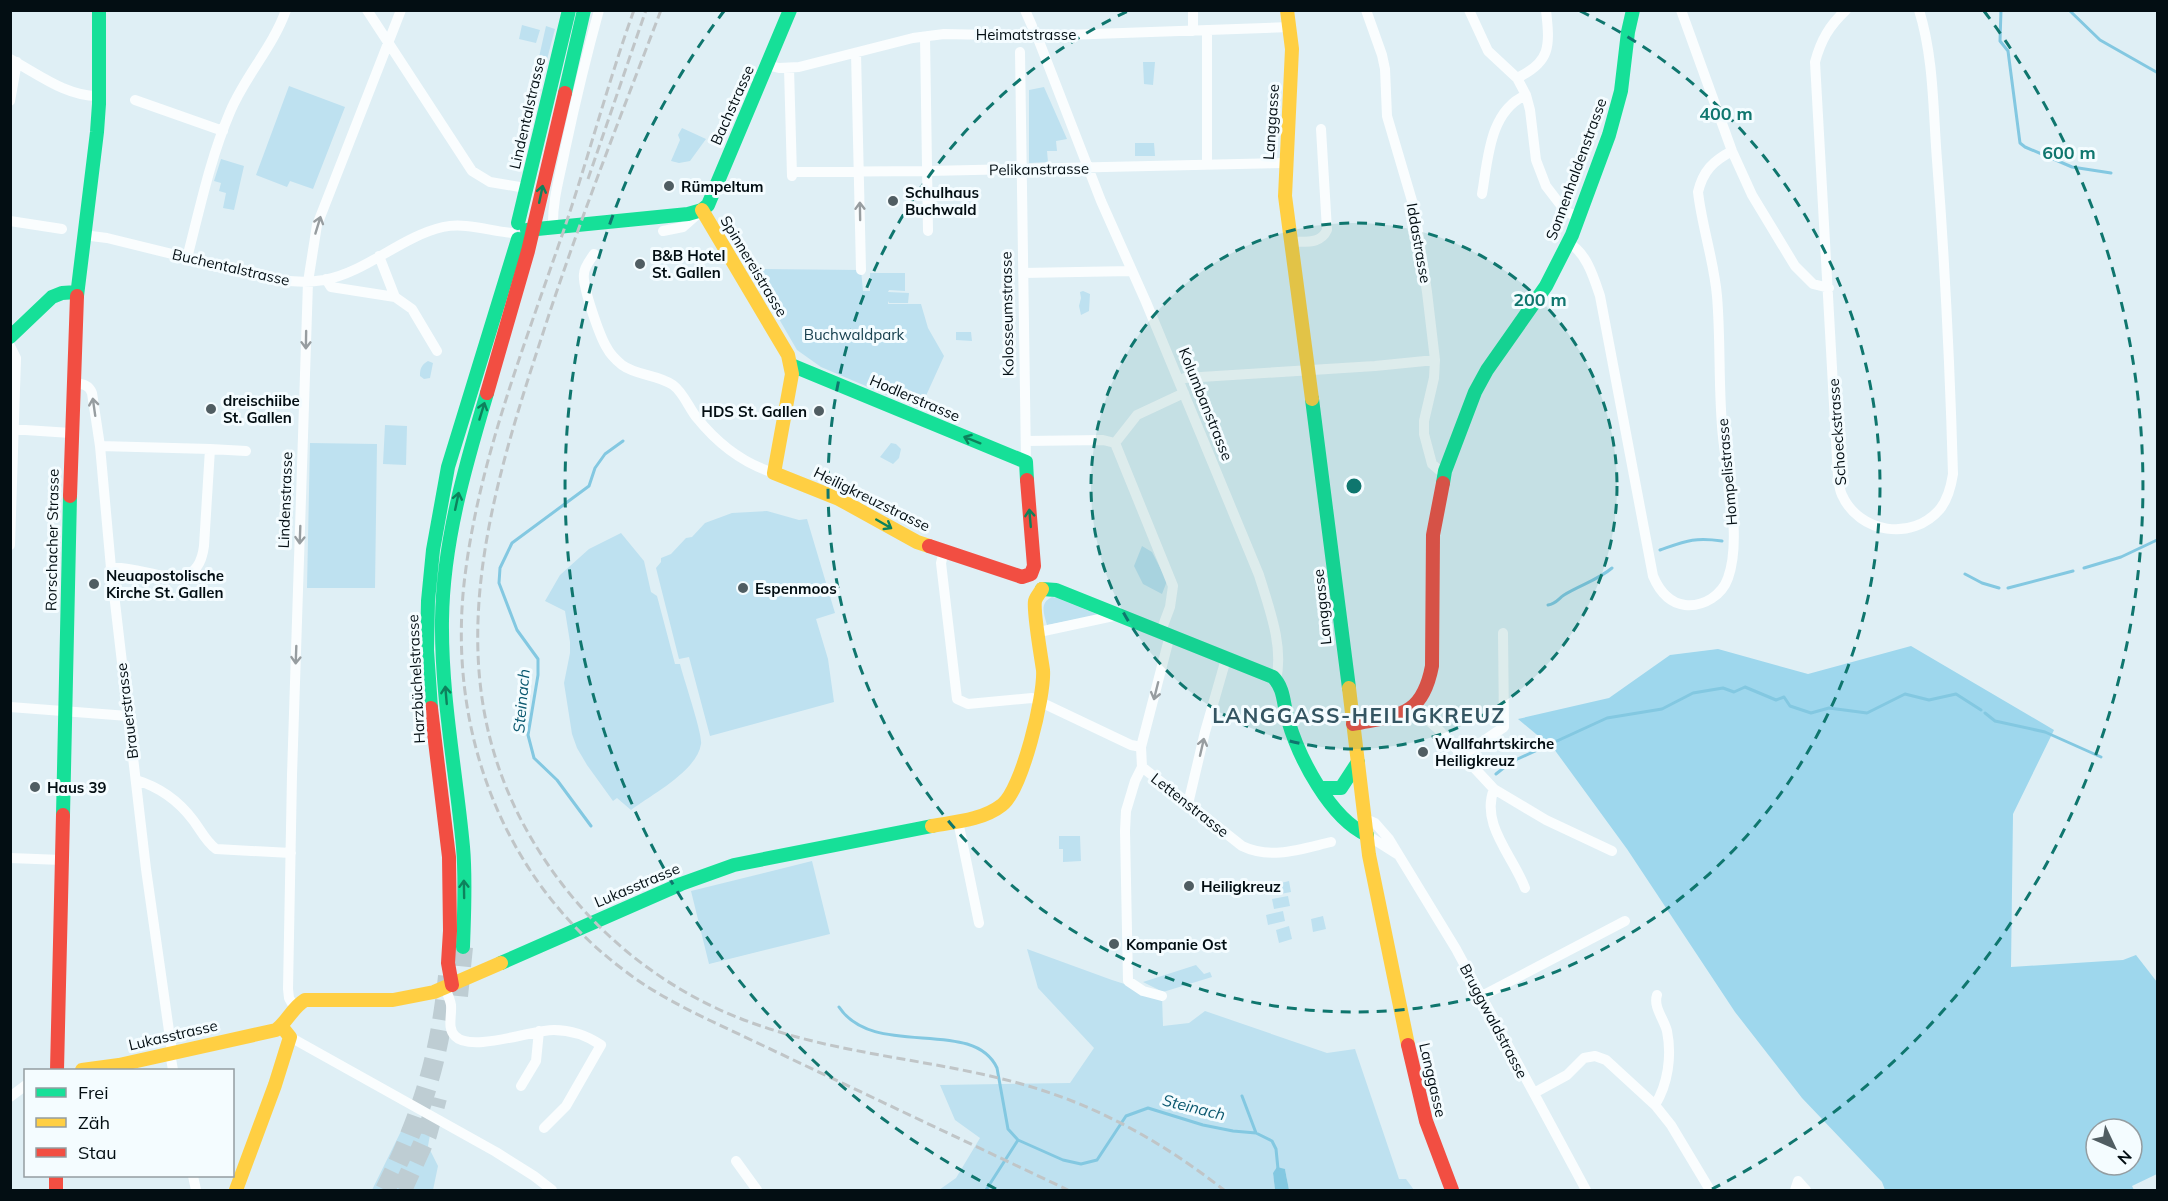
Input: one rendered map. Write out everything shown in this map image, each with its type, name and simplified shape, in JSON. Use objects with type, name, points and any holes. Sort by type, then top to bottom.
[{"type":"main road","name":"Rorschacher Strasse","points":[[57,1069],[72,382],[77,292],[97,132],[99,10]]},
{"type":"main road","name":"Lindentalstrasse","points":[[521,231],[526,188],[569,10]]},
{"type":"main road","points":[[463,947],[465,895],[463,848],[443,668],[442,619],[445,574],[451,530],[465,467],[528,251],[584,10]]},
{"type":"main road","name":"Bachstrasse","points":[[702,210],[708,205],[790,10]]},
{"type":"main road","name":"Langgasse","points":[[1287,10],[1292,63],[1285,196],[1367,835],[1377,902],[1422,1111],[1452,1191]]},
{"type":"main road","name":"Sonnenhaldenstrasse","points":[[1413,707],[1425,693],[1431,674],[1433,535],[1445,471],[1471,400],[1483,377],[1546,286],[1580,217],[1622,91],[1628,32],[1633,10]]},
{"type":"main road","name":"Spinnereistrasse","points":[[521,231],[688,214],[702,210],[792,365]]},
{"type":"main road","name":"Harzbüchelstrasse","points":[[449,986],[449,857],[431,708],[428,601],[433,550],[448,467],[521,231]]},
{"type":"main road","points":[[10,338],[52,297],[62,293],[77,292]]},
{"type":"main road","points":[[774,473],[792,365]]},
{"type":"main road","name":"Hodlerstrasse","points":[[792,365],[1026,462]]},
{"type":"main road","name":"Kolosseumstrasse","points":[[1026,462],[1034,566],[1031,574]]},
{"type":"main road","name":"Heiligkreuzstrasse","points":[[774,473],[840,499],[909,538],[1022,577],[1031,574]]},
{"type":"main road","points":[[1031,574],[1042,589],[1056,590],[1166,633],[1276,680]]},
{"type":"main road","name":"Lukasstrasse","points":[[294,1007],[300,1002],[313,999],[393,1000],[411,998],[449,986],[620,910],[734,865],[958,821],[999,808],[1008,800],[1018,782],[1039,700],[1043,674],[1035,602],[1036,596],[1042,589]]},
{"type":"main road","name":"Kolumbanstrasse","points":[[1276,680],[1281,688],[1288,719],[1298,747],[1334,809],[1350,826],[1367,835]]},
{"type":"main road","points":[[1353,724],[1395,717],[1413,707]]},
{"type":"main road","points":[[1325,793],[1341,788],[1358,762]]},
{"type":"main road","name":"Kolumbanstrasse","points":[[1325,793],[1352,815],[1365,819]]},
{"type":"main road","points":[[236,1191],[275,1085],[286,1032],[294,1007]]},
{"type":"main road","name":"Lukasstrasse","points":[[94,1069],[270,1032],[286,1032]]},
{"type":"street","points":[[187,258],[204,187],[223,130],[241,88],[281,24],[286,10]]},
{"type":"street","points":[[367,10],[472,171],[490,182],[526,188]]},
{"type":"street","name":"Lindenstrasse","points":[[294,1007],[289,998],[292,763],[308,282],[317,225],[401,10]]},
{"type":"street","points":[[554,228],[553,211],[575,102],[599,10]]},
{"type":"street","name":"Kolumbanstrasse","points":[[1025,10],[1088,167],[1259,575],[1278,652],[1276,680]]},
{"type":"street","points":[[1193,10],[1193,31]]},
{"type":"street","name":"Iddastrasse","points":[[1366,10],[1382,55],[1385,69],[1387,116],[1415,211],[1427,292],[1435,360],[1434,378],[1424,421],[1424,434],[1432,464],[1439,470],[1445,471]]},
{"type":"street","points":[[1469,10],[1488,51],[1517,78],[1526,95],[1536,160],[1546,186],[1566,212],[1580,217]]},
{"type":"street","points":[[1517,78],[1538,66],[1542,61],[1547,45],[1546,10]]},
{"type":"street","points":[[1681,10],[1732,151],[1752,195],[1795,266],[1812,284],[1829,288]]},
{"type":"street","name":"Schoeckstrasse","points":[[1846,10],[1824,35],[1815,62],[1837,446],[1841,494],[1851,509],[1870,524],[1886,529],[1904,529],[1920,524],[1940,509],[1950,488],[1953,474],[1939,185],[1929,64],[1919,10]]},
{"type":"street","name":"Heimatstrasse","points":[[767,65],[789,69],[925,37],[1035,31],[1207,31],[1290,27]]},
{"type":"street","points":[[1207,31],[1207,165]]},
{"type":"street","points":[[925,37],[928,231]]},
{"type":"street","name":"Kolosseumstrasse","points":[[1020,52],[1026,462]]},
{"type":"street","points":[[856,53],[861,270]]},
{"type":"street","points":[[10,101],[14,60],[73,93],[99,96]]},
{"type":"street","name":"Pelikanstrasse","points":[[789,69],[792,174],[860,170],[1021,170],[1285,163]]},
{"type":"street","points":[[1482,194],[1491,141],[1496,129],[1513,103],[1526,95]]},
{"type":"street","points":[[135,100],[223,130]]},
{"type":"street","points":[[1292,242],[1318,240],[1327,230],[1321,129]]},
{"type":"street","name":"Hompelistrasse","points":[[1568,243],[1580,252],[1593,274],[1600,296],[1653,576],[1664,594],[1675,602],[1696,605],[1708,601],[1723,589],[1728,579],[1732,546],[1732,515],[1720,402],[1717,295],[1698,192],[1707,168],[1716,159],[1732,151]]},
{"type":"street","points":[[663,231],[683,227],[702,210]]},
{"type":"street","points":[[10,221],[62,229]]},
{"type":"street","name":"Buchentalstrasse","points":[[83,235],[106,238],[274,279],[308,282],[348,272],[426,232],[447,227],[466,226],[521,231]]},
{"type":"street","name":"Heiligkreuzstrasse","points":[[594,254],[586,266],[583,277],[600,334],[608,350],[623,366],[675,386],[697,419],[727,448],[749,465],[774,473]]},
{"type":"street","points":[[379,256],[395,297]]},
{"type":"street","points":[[1023,273],[1132,271]]},
{"type":"street","points":[[326,279],[331,287],[395,297],[412,309],[437,351]]},
{"type":"street","points":[[10,346],[16,357],[10,545]]},
{"type":"street","points":[[1179,380],[1435,360]]},
{"type":"street","name":"Brauerstrasse","points":[[72,382],[91,388],[100,446],[128,716],[173,1069]]},
{"type":"street","points":[[1026,441],[1103,440],[1114,443],[1137,415],[1184,393]]},
{"type":"street","points":[[12,429],[70,433]]},
{"type":"street","name":"Lettenstrasse","points":[[1114,443],[1173,586],[1166,633],[1141,747],[1142,767],[1242,846],[1255,852],[1276,854],[1331,842]]},
{"type":"street","points":[[100,446],[246,451]]},
{"type":"street","points":[[111,568],[117,567],[146,574],[181,576],[194,573],[203,557],[210,449]]},
{"type":"street","points":[[944,551],[941,563],[955,695],[960,702],[968,704],[1028,697],[1039,700],[1131,745],[1141,747]]},
{"type":"street","points":[[1039,632],[1118,615]]},
{"type":"street","points":[[1463,755],[1504,727],[1503,633]]},
{"type":"street","points":[[1188,804],[1205,732],[1226,659]]},
{"type":"street","points":[[10,707],[128,716]]},
{"type":"street","points":[[1413,707],[1438,729],[1494,789],[1546,820],[1612,851]]},
{"type":"street","points":[[1142,767],[1126,811],[1128,981],[1143,991],[1162,996]]},
{"type":"street","points":[[136,780],[169,795],[186,811],[216,849],[291,853]]},
{"type":"street","points":[[1494,789],[1491,809],[1494,828],[1524,888]]},
{"type":"street","name":"Bruggwaldstrasse","points":[[1365,819],[1382,829],[1482,996],[1587,1191]]},
{"type":"street","points":[[958,821],[979,924]]},
{"type":"street","name":"Bruggwaldstrasse","points":[[1367,835],[1397,854]]},
{"type":"street","points":[[10,858],[62,860]]},
{"type":"street","points":[[1482,996],[1625,921]]},
{"type":"street","points":[[449,986],[450,1028],[463,1042],[478,1043],[538,1031],[562,1030],[578,1033],[601,1045],[566,1106],[544,1128]]},
{"type":"street","points":[[1655,1105],[1662,1092],[1669,1059],[1667,1030],[1656,1003],[1657,995]]},
{"type":"street","points":[[521,1086],[536,1061],[538,1031]]},
{"type":"street","points":[[286,1032],[496,1152],[534,1176],[552,1191]]},
{"type":"street","points":[[1534,1094],[1567,1075],[1584,1058],[1596,1056],[1611,1064],[1655,1105],[1671,1125],[1710,1191]]},
{"type":"street","points":[[10,1097],[24,1086]]},
{"type":"street","points":[[736,1161],[757,1191]]},
{"type":"street","points":[[1795,1191],[1797,1181],[1806,1191]]},
{"type":"green space","points":[[522,25],[540,30],[536,43],[519,39]]},
{"type":"green space","points":[[546,26],[555,29],[545,67],[537,66]]},
{"type":"green space","points":[[1143,62],[1155,62],[1153,85],[1144,84]]},
{"type":"green space","points":[[536,70],[544,72],[531,131],[528,130],[530,124],[523,122]]},
{"type":"green space","points":[[289,86],[345,107],[313,189],[290,181],[287,187],[256,175]]},
{"type":"green space","points":[[1044,87],[1067,139],[1056,141],[1057,151],[1047,151],[1048,162],[1029,163],[1029,90]]},
{"type":"green space","points":[[682,128],[706,139],[690,161],[679,163],[671,161],[680,140],[678,135]]},
{"type":"green space","points":[[1135,143],[1154,143],[1155,156],[1135,156]]},
{"type":"green space","points":[[221,159],[244,166],[234,210],[223,208],[226,193],[219,191],[221,183],[214,181]]},
{"type":"green space","name":"Buchwaldpark","points":[[750,269],[861,270],[863,291],[870,291],[870,273],[905,273],[905,291],[889,290],[888,292],[909,293],[908,303],[889,303],[888,301],[888,304],[921,304],[928,328],[944,356],[920,409],[821,367],[797,350]]},
{"type":"green space","points":[[1080,292],[1090,294],[1089,311],[1081,315]]},
{"type":"green space","points":[[956,332],[971,332],[972,341],[956,340]]},
{"type":"green space","points":[[428,361],[433,363],[430,378],[424,379],[420,376],[421,369]]},
{"type":"green space","points":[[385,425],[407,426],[406,465],[383,464]]},
{"type":"green space","points":[[310,443],[377,444],[375,588],[307,588]]},
{"type":"green space","points":[[891,443],[901,449],[899,458],[893,464],[880,457]]},
{"type":"green space","name":"Espenmoos","points":[[767,511],[799,520],[807,519],[835,613],[816,619],[828,659],[834,702],[710,736],[689,657],[679,659],[656,568],[661,558],[671,554],[705,523],[732,513]]},
{"type":"green space","points":[[621,533],[644,561],[651,592],[657,596],[675,664],[680,664],[701,739],[698,754],[691,764],[672,782],[631,810],[617,798],[613,801],[577,748],[572,734],[564,683],[570,653],[565,611],[545,601],[560,575],[589,549]]},
{"type":"green space","points":[[1142,546],[1152,552],[1167,581],[1162,594],[1143,584],[1134,566]]},
{"type":"green space","points":[[1052,597],[1099,615],[1047,625],[1044,606],[1045,602]]},
{"type":"green space","points":[[1059,836],[1080,836],[1081,861],[1063,862],[1063,849],[1059,849]]},
{"type":"green space","points":[[812,861],[830,934],[709,964],[691,891]]},
{"type":"green space","points":[[1289,881],[1291,892],[1275,895],[1273,885]]},
{"type":"green space","points":[[1288,896],[1290,906],[1274,909],[1272,899]]},
{"type":"green space","points":[[1283,911],[1285,921],[1268,925],[1266,915]]},
{"type":"green space","points":[[1323,916],[1326,929],[1313,932],[1311,919]]},
{"type":"green space","points":[[1289,926],[1292,939],[1279,943],[1276,930]]},
{"type":"green space","points":[[1027,949],[1162,996],[1163,1026],[1189,1023],[1205,1011],[1327,1053],[1355,1049],[1399,1179],[1406,1179],[1414,1190],[1289,1190],[1285,1169],[1273,1173],[1275,1190],[939,1190],[956,1178],[980,1138],[955,1120],[940,1085],[1070,1083],[1094,1048],[1038,988]]},
{"type":"green space","points":[[1196,965],[1204,974],[1210,972],[1212,977],[1163,992],[1143,982]]},
{"type":"green space","points":[[408,1117],[431,1129],[428,1146],[438,1166],[433,1190],[372,1190]]},
{"type":"shaded area","points":[[1911,646],[2054,730],[2013,814],[2011,967],[2123,960],[2136,955],[2157,982],[2157,1174],[2132,1186],[2134,1190],[1885,1190],[1882,1182],[1802,1098],[1735,1012],[1627,849],[1554,749],[1518,719],[1609,698],[1670,655],[1718,649],[1808,674]]},
{"type":"shaded area","points":[[1277,1167],[1285,1169],[1289,1190],[1275,1190],[1273,1173]]},
{"type":"waterway","points":[[2001,10],[2000,41],[2008,51],[2020,143],[2072,167],[2111,173]]},
{"type":"waterway","points":[[2069,10],[2100,40],[2158,73]]},
{"type":"waterway","name":"Steinach","points":[[591,826],[557,780],[534,758],[528,735],[538,675],[538,659],[517,630],[499,583],[500,568],[512,543],[589,486],[595,468],[605,454],[623,441]]},
{"type":"waterway","points":[[1660,550],[1690,541],[1704,539],[1722,541]]},
{"type":"waterway","points":[[2084,568],[2121,557],[2157,540]]},
{"type":"waterway","points":[[1548,605],[1612,568]]},
{"type":"waterway","points":[[2008,588],[2073,571]]},
{"type":"waterway","points":[[1965,574],[1982,583],[1999,588]]},
{"type":"waterway","points":[[1496,774],[1511,762],[1607,718],[1662,709],[1693,693],[1723,688],[1734,692],[1745,687],[1776,700],[1784,697],[1790,706],[1811,713],[1829,708],[1867,713],[1905,694],[1929,700],[1956,694],[1981,710]]},
{"type":"waterway","points":[[1985,713],[1995,721],[2045,732],[2101,757]]},
{"type":"waterway","name":"Steinach","points":[[839,1007],[855,1023],[875,1032],[967,1044],[985,1053],[997,1068],[1008,1129],[1018,1140],[1063,1160],[1081,1164],[1097,1160],[1126,1116],[1148,1108],[1203,1125],[1256,1133],[1272,1141],[1276,1149],[1278,1169]]},
{"type":"waterway","points":[[1242,1096],[1256,1133]]},
{"type":"waterway","points":[[986,1190],[1018,1140]]},
{"type":"tunnel","points":[[458,996],[463,947]]},
{"type":"tunnel","points":[[385,1190],[409,1138],[427,1086],[440,1033],[448,976]]},
{"type":"tunnel","points":[[402,1190],[427,1135],[437,1098]]},
{"type":"railway","points":[[634,10],[569,215],[502,412],[470,540],[464,584],[461,640],[465,695],[476,748],[493,800],[517,848],[547,894],[583,935],[635,978],[698,1015],[1068,1190]]},
{"type":"railway","points":[[588,179],[646,10]]},
{"type":"railway","points":[[661,10],[556,292],[500,475],[486,545],[478,614],[480,683],[493,750],[520,817],[562,884],[604,931],[652,971],[706,1003],[734,1016],[795,1037],[986,1075],[1074,1102],[1151,1140],[1224,1190]]},
{"type":"traffic: fast","points":[[77,296],[97,132],[99,10]]},
{"type":"traffic: fast","points":[[518,223],[569,10]]},
{"type":"traffic: fast","points":[[565,93],[584,10]]},
{"type":"traffic: fast","points":[[527,230],[688,214],[702,210],[708,205],[790,10]]},
{"type":"traffic: fast","points":[[1443,483],[1445,471],[1475,392],[1487,370],[1546,286],[1572,235],[1609,135],[1621,91],[1633,10]]},
{"type":"traffic: fast","points":[[431,708],[427,650],[428,601],[433,550],[448,467],[518,239]]},
{"type":"traffic: fast","points":[[10,337],[52,297],[62,293],[77,292]]},
{"type":"traffic: fast","points":[[791,365],[1026,462],[1027,480]]},
{"type":"traffic: fast","points":[[463,947],[464,859],[446,705],[442,648],[443,591],[451,533],[463,477],[487,393]]},
{"type":"traffic: fast","points":[[1312,399],[1349,688]]},
{"type":"traffic: fast","points":[[63,815],[70,496]]},
{"type":"traffic: fast","points":[[1042,589],[1056,590],[1273,677],[1282,692],[1293,735],[1308,769],[1341,815],[1353,827],[1367,835]]},
{"type":"traffic: fast","points":[[1321,788],[1341,788],[1358,762]]},
{"type":"traffic: fast","points":[[501,963],[681,884],[734,865],[932,826]]},
{"type":"traffic: slow","points":[[1287,10],[1292,49],[1285,196],[1312,399]]},
{"type":"traffic: slow","points":[[702,210],[788,355],[792,374],[774,473],[839,499],[917,542],[929,546]]},
{"type":"traffic: slow","points":[[932,826],[969,820],[994,810],[1010,796],[1017,781],[1031,741],[1043,682],[1035,606],[1042,589]]},
{"type":"traffic: slow","points":[[1349,688],[1369,855],[1408,1045]]},
{"type":"traffic: slow","points":[[89,1069],[119,1065],[276,1030],[305,1000],[393,1000],[434,992],[501,963]]},
{"type":"traffic: slow","points":[[236,1190],[275,1085],[290,1037],[282,1027]]},
{"type":"traffic: jam","points":[[487,393],[528,251],[565,93]]},
{"type":"traffic: jam","points":[[70,496],[77,296]]},
{"type":"traffic: jam","points":[[1027,480],[1034,566],[1031,574]]},
{"type":"traffic: jam","points":[[1353,724],[1406,711],[1422,696],[1428,683],[1432,666],[1433,535],[1443,483]]},
{"type":"traffic: jam","points":[[929,546],[1022,577],[1031,574]]},
{"type":"traffic: jam","points":[[431,708],[449,857],[448,963],[452,985]]},
{"type":"traffic: jam","points":[[57,1069],[63,815]]},
{"type":"traffic: jam","points":[[1408,1045],[1426,1121],[1452,1190]]},
{"type":"traffic: jam","points":[[56,1177],[56,1190]]},
{"type":"place","name":"Rümpeltum","points":[[669,186]]},
{"type":"place","name":"Schulhaus Buchwald","points":[[893,201]]},
{"type":"place","name":"B&B Hotel St. Gallen","points":[[640,264]]},
{"type":"place","name":"dreischiibe St. Gallen","points":[[211,409]]},
{"type":"place","name":"HDS St. Gallen","points":[[819,411]]},
{"type":"place","name":"Neuapostolische Kirche St. Gallen","points":[[94,584]]},
{"type":"place","name":"Espenmoos","points":[[743,588]]},
{"type":"place","name":"Wallfahrtskirche Heiligkreuz","points":[[1423,752]]},
{"type":"place","name":"Haus 39","points":[[35,787]]},
{"type":"place","name":"Heiligkreuz","points":[[1189,886]]},
{"type":"place","name":"Kompanie Ost","points":[[1114,944]]},
{"type":"district","name":"LANGGASS-HEILIGKREUZ","points":[[1359,715]]}]
